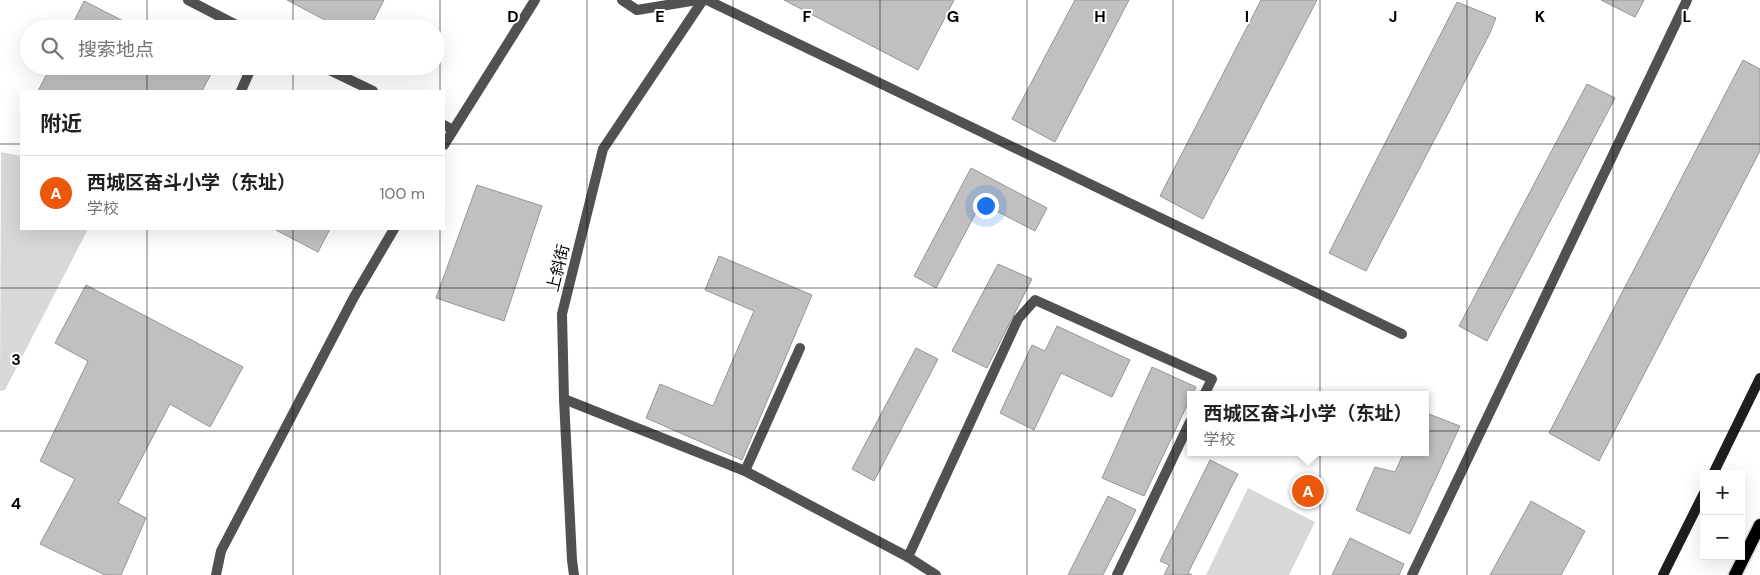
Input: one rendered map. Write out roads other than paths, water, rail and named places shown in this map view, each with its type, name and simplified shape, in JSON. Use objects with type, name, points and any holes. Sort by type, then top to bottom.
[{"type":"main road","points":[[1735,575],[1760,525]]},
{"type":"street","points":[[188,0],[227,20]]},
{"type":"street","points":[[445,140],[448,127],[534,0]]},
{"type":"street","points":[[622,0],[637,10],[697,0]]},
{"type":"street","points":[[705,0],[1402,334]]},
{"type":"street","name":"上斜街","points":[[574,575],[564,399],[562,314],[603,149],[705,0]]},
{"type":"street","points":[[1412,575],[1687,0]]},
{"type":"street","points":[[240,90],[248,75]]},
{"type":"street","points":[[340,75],[371,90]]},
{"type":"street","points":[[216,575],[221,551],[354,297],[393,230]]},
{"type":"street","points":[[908,557],[1018,318],[1035,300],[1212,379],[1206,391]]},
{"type":"street","points":[[745,471],[800,348]]},
{"type":"street","points":[[1715,470],[1760,378]]},
{"type":"street","points":[[564,399],[745,471],[908,557],[936,575]]},
{"type":"street","points":[[1117,575],[1187,428]]},
{"type":"street","points":[[1664,575],[1700,501]]},
{"type":"place","name":"西城区奋斗小学（东址）","points":[[1308,491]]}]
